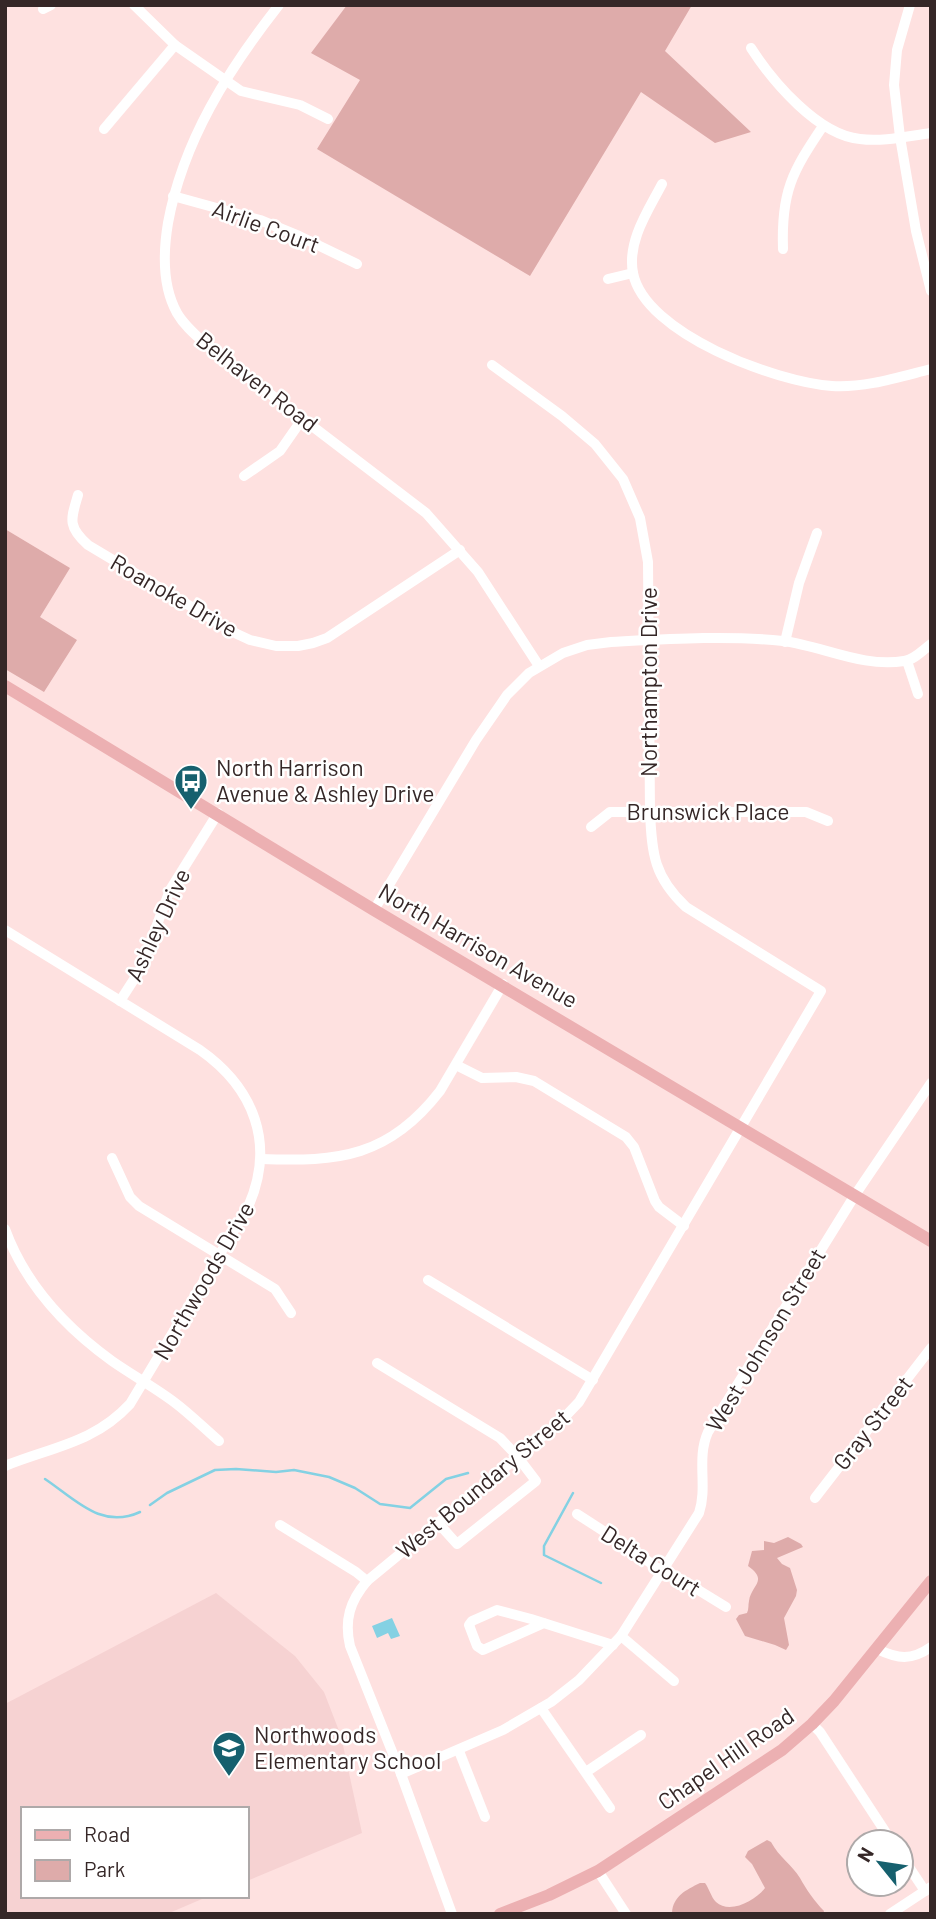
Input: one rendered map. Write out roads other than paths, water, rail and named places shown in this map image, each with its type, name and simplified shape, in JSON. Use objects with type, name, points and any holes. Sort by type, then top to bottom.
[{"type":"main road","name":"North Harrison Avenue","points":[[5,686],[931,1241]]},
{"type":"main road","name":"Chapel Hill Road","points":[[500,1914],[549,1895],[598,1871],[772,1758],[812,1724],[931,1581]]},
{"type":"street","points":[[134,5],[175,45],[225,82],[253,96],[300,105],[328,119]]},
{"type":"street","name":"Belhaven Road","points":[[279,5],[225,82],[191,144],[173,196],[166,234],[165,269],[176,310],[186,326],[210,348],[408,497],[441,528],[495,597],[538,666]]},
{"type":"street","points":[[909,5],[895,66],[900,137],[916,231],[931,291]]},
{"type":"street","points":[[104,129],[175,45]]},
{"type":"street","points":[[751,48],[761,64],[782,87],[823,126],[862,140],[931,133]]},
{"type":"street","points":[[783,249],[783,209],[788,186],[798,164],[823,126]]},
{"type":"street","points":[[663,184],[637,235],[632,258],[633,273],[646,301],[660,316],[720,353],[762,371],[833,386],[880,382],[931,369]]},
{"type":"street","name":"Airlie Court","points":[[173,196],[260,220],[358,264]]},
{"type":"street","points":[[608,279],[633,273]]},
{"type":"street","name":"Northampton Drive","points":[[492,365],[584,434],[605,454],[623,479],[635,503],[647,545],[652,852],[664,882],[676,897],[702,918],[810,984]]},
{"type":"street","points":[[244,476],[279,451],[303,418]]},
{"type":"street","name":"Roanoke Drive","points":[[78,495],[71,518],[72,526],[88,545],[237,634],[276,646],[298,646],[327,638],[460,550]]},
{"type":"street","points":[[785,642],[799,583],[817,533]]},
{"type":"street","points":[[374,909],[494,711],[520,681],[538,666],[563,653],[587,645],[650,640],[757,639],[785,642],[875,662],[907,661],[931,644]]},
{"type":"street","points":[[907,661],[918,694]]},
{"type":"street","name":"Brunswick Place","points":[[591,827],[610,812],[806,811],[828,821]]},
{"type":"street","name":"Ashley Drive","points":[[120,1001],[140,970],[170,890],[218,813]]},
{"type":"street","name":"Northwoods Drive","points":[[5,930],[200,1050],[229,1074],[250,1104],[261,1159],[253,1195],[145,1382],[121,1414],[99,1431],[63,1447],[5,1466]]},
{"type":"street","points":[[261,1159],[330,1159],[347,1156],[393,1136],[419,1116],[440,1091],[503,984]]},
{"type":"street","name":"West Boundary Street","points":[[452,1914],[401,1774],[362,1680],[347,1634],[350,1607],[366,1581],[570,1413],[593,1380],[821,991],[810,984]]},
{"type":"street","points":[[456,1065],[482,1077],[516,1077],[534,1081],[626,1136],[635,1147],[655,1201],[669,1216],[684,1226]]},
{"type":"street","name":"West Johnson Street","points":[[401,1774],[503,1730],[541,1708],[579,1680],[621,1636],[700,1508],[701,1460],[708,1433],[855,1195],[931,1083]]},
{"type":"street","points":[[112,1158],[130,1197],[139,1206],[275,1289],[291,1313]]},
{"type":"street","points":[[5,1229],[18,1260],[42,1297],[83,1338],[173,1401],[219,1441]]},
{"type":"street","points":[[428,1280],[593,1380]]},
{"type":"street","name":"Gray Street","points":[[815,1497],[931,1348]]},
{"type":"street","points":[[376,1363],[500,1438],[536,1481],[457,1544],[438,1523]]},
{"type":"street","name":"Delta Court","points":[[577,1514],[657,1568],[664,1569],[726,1607]]},
{"type":"street","points":[[280,1525],[366,1581]]},
{"type":"street","points":[[544,1623],[483,1650],[477,1646],[469,1625],[472,1621],[497,1610],[544,1623],[613,1646]]},
{"type":"street","points":[[621,1636],[674,1681]]},
{"type":"street","points":[[877,1649],[893,1656],[913,1658],[931,1647]]},
{"type":"street","points":[[541,1708],[610,1808]]},
{"type":"street","points":[[812,1724],[820,1732],[883,1828]]},
{"type":"street","points":[[586,1772],[641,1735]]},
{"type":"street","points":[[458,1751],[485,1817]]},
{"type":"street","points":[[598,1871],[626,1914]]},
{"type":"street","points":[[890,1914],[928,1889],[915,1873]]},
{"type":"water","points":[[392,1618],[400,1636],[391,1639],[388,1633],[377,1638],[372,1626]]},
{"type":"waterway","points":[[150,1505],[167,1493],[215,1470],[236,1469],[276,1472],[294,1470],[329,1477],[355,1488],[380,1504],[410,1508],[446,1479],[468,1473]]},
{"type":"waterway","points":[[45,1479],[78,1503],[101,1515],[126,1517],[140,1512]]},
{"type":"waterway","points":[[573,1493],[544,1546],[544,1555],[601,1583]]},
{"type":"place","name":"North Harrison Avenue & Ashley Drive","points":[[191,811]]},
{"type":"place","name":"Northwoods Elementary School","points":[[229,1778]]}]
